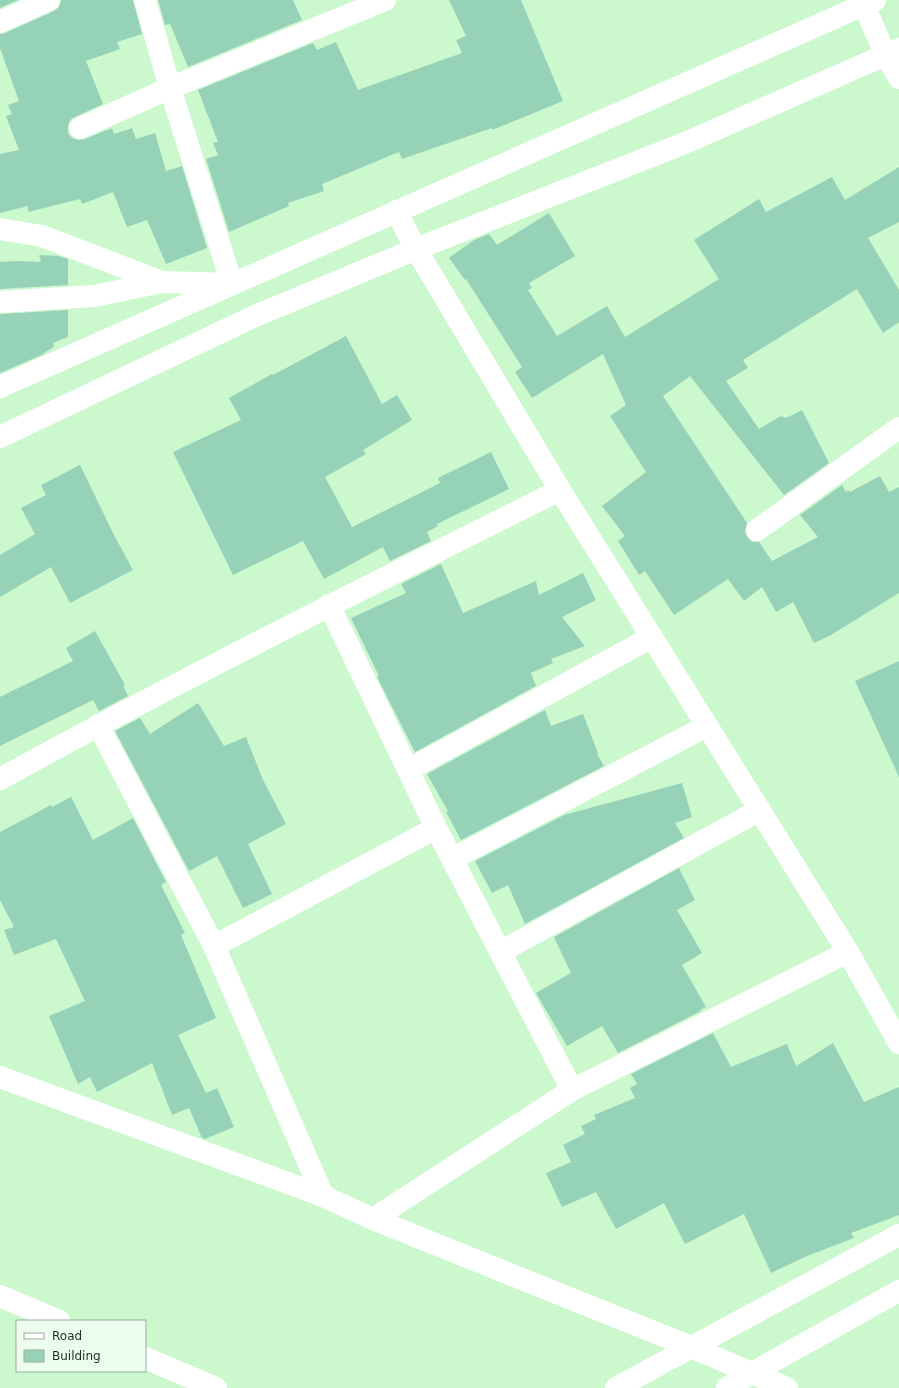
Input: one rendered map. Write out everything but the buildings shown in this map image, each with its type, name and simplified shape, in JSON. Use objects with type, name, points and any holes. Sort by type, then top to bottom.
[{"type":"street","points":[[0,22],[49,0]]},
{"type":"street","points":[[145,0],[170,88],[232,284]]},
{"type":"street","points":[[80,128],[170,88],[385,0]]},
{"type":"street","points":[[0,387],[870,2],[893,52],[899,78]]},
{"type":"street","points":[[0,437],[255,316],[416,249],[685,143],[893,52]]},
{"type":"street","points":[[396,211],[416,249],[560,490],[848,952],[899,1043]]},
{"type":"street","points":[[0,229],[42,236],[162,282]]},
{"type":"street","points":[[0,302],[94,296],[162,282],[232,284]]},
{"type":"street","points":[[756,530],[899,428]]},
{"type":"street","points":[[0,779],[98,725],[329,605],[560,490]]},
{"type":"street","points":[[329,605],[436,828],[572,1090]]},
{"type":"street","points":[[408,770],[652,637]]},
{"type":"street","points":[[98,725],[214,946],[323,1196]]},
{"type":"street","points":[[452,859],[707,726]]},
{"type":"street","points":[[500,952],[760,810]]},
{"type":"street","points":[[214,946],[436,828]]},
{"type":"street","points":[[373,1219],[572,1090],[848,952]]},
{"type":"street","points":[[0,1077],[323,1196],[373,1219],[691,1347],[786,1388]]},
{"type":"street","points":[[616,1388],[899,1235]]},
{"type":"street","points":[[727,1388],[899,1291]]},
{"type":"street","points":[[0,1296],[57,1320]]},
{"type":"street","points":[[146,1358],[216,1388]]}]
